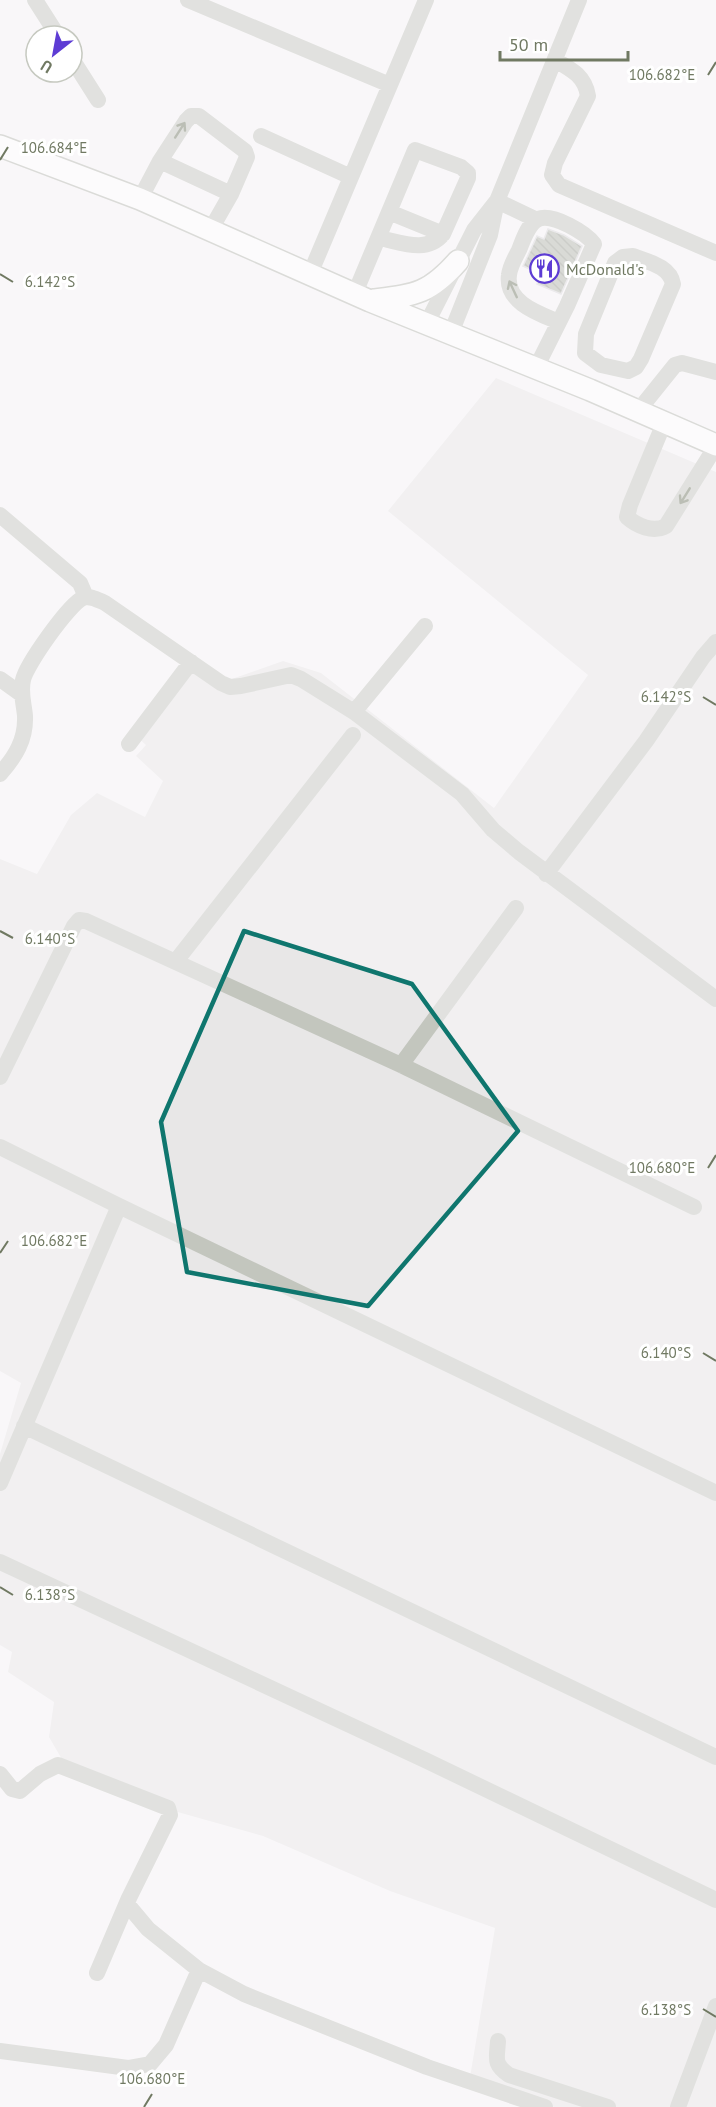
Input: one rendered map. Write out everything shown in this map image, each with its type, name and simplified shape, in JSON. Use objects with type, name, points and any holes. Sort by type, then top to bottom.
[{"type":"main road","points":[[0,146],[140,199],[363,297],[590,390],[716,446]]},
{"type":"main road","points":[[363,297],[401,297],[426,290],[443,278],[458,261]]},
{"type":"street","points":[[35,0],[50,24]]},
{"type":"street","points":[[188,0],[390,85]]},
{"type":"street","points":[[451,333],[490,235],[496,201],[579,0]]},
{"type":"street","points":[[310,274],[423,1]]},
{"type":"street","points":[[555,60],[571,69],[586,84],[588,96],[555,163],[552,175],[558,185],[716,253]]},
{"type":"street","points":[[84,78],[98,100]]},
{"type":"street","points":[[140,199],[160,160],[186,120],[191,116],[199,116],[245,151],[248,157],[211,229]]},
{"type":"street","points":[[261,136],[351,177]]},
{"type":"street","points":[[363,297],[379,238],[413,152],[416,150],[429,154],[461,167],[468,173],[468,178],[443,234],[432,243],[421,246],[379,238]]},
{"type":"street","points":[[160,160],[231,194]]},
{"type":"street","points":[[496,201],[537,220]]},
{"type":"street","points":[[426,323],[474,230],[496,201]]},
{"type":"street","points":[[389,212],[443,234]]},
{"type":"street","points":[[536,368],[559,322],[594,244],[582,232],[546,218],[537,220],[530,226],[508,278],[517,298],[529,309],[559,322]]},
{"type":"street","points":[[633,256],[665,270],[671,276],[673,284],[636,367],[628,371],[601,365],[585,353],[586,334],[615,263],[623,257],[633,256]]},
{"type":"street","points":[[638,411],[675,365],[682,363],[716,372]]},
{"type":"street","points":[[590,390],[601,365]]},
{"type":"street","points":[[664,423],[630,505],[627,517],[633,523],[659,530],[666,526],[716,446]]},
{"type":"street","points":[[0,515],[80,583],[86,597]]},
{"type":"street","points":[[0,774],[18,751],[23,739],[25,716],[21,694],[23,677],[45,642],[74,604],[86,597],[105,603],[230,687],[291,675],[354,712],[462,794],[493,830],[546,874],[716,999]]},
{"type":"street","points":[[354,712],[425,626]]},
{"type":"street","points":[[546,874],[646,741],[703,657],[716,642]]},
{"type":"street","points":[[129,744],[191,662]]},
{"type":"street","points":[[0,679],[21,694]]},
{"type":"street","points":[[176,962],[352,735]]},
{"type":"street","points":[[401,1065],[516,908]]},
{"type":"street","points":[[0,1077],[74,926],[79,920],[86,921],[401,1065],[694,1208]]},
{"type":"street","points":[[0,1147],[716,1492]]},
{"type":"street","points":[[0,1483],[119,1206]]},
{"type":"street","points":[[24,1426],[716,1757]]},
{"type":"street","points":[[0,1562],[425,1760],[716,1900]]},
{"type":"street","points":[[0,1774],[12,1789],[20,1791],[40,1773],[58,1765],[168,1808],[170,1815],[97,1973]]},
{"type":"street","points":[[127,1904],[148,1929],[199,1970],[244,1994],[428,2067],[545,2107]]},
{"type":"street","points":[[0,2051],[128,2068],[150,2064],[166,2045],[199,1970]]},
{"type":"street","points":[[678,2107],[716,2006]]},
{"type":"street","points":[[498,2040],[497,2062],[499,2068],[509,2075],[608,2107]]},
{"type":"highlighted area","points":[[244,931],[412,984],[518,1131],[368,1306],[187,1272],[161,1122]]},
{"type":"shaded area","points":[[496,378],[716,472],[716,2107],[554,2107],[470,2077],[495,1928],[390,1891],[263,1836],[149,1804],[67,1768],[49,1737],[54,1702],[8,1672],[12,1652],[0,1645],[0,1454],[21,1383],[0,1371],[0,859],[37,874],[71,815],[97,793],[145,817],[163,781],[136,756],[146,745],[134,734],[194,656],[229,680],[283,661],[321,673],[494,808],[588,675],[388,511]]},
{"type":"building","points":[[548,229],[582,246],[561,294],[537,284],[541,274],[523,266],[537,236],[544,239]]},
{"type":"place","name":"McDonald's","points":[[545,269]]}]
